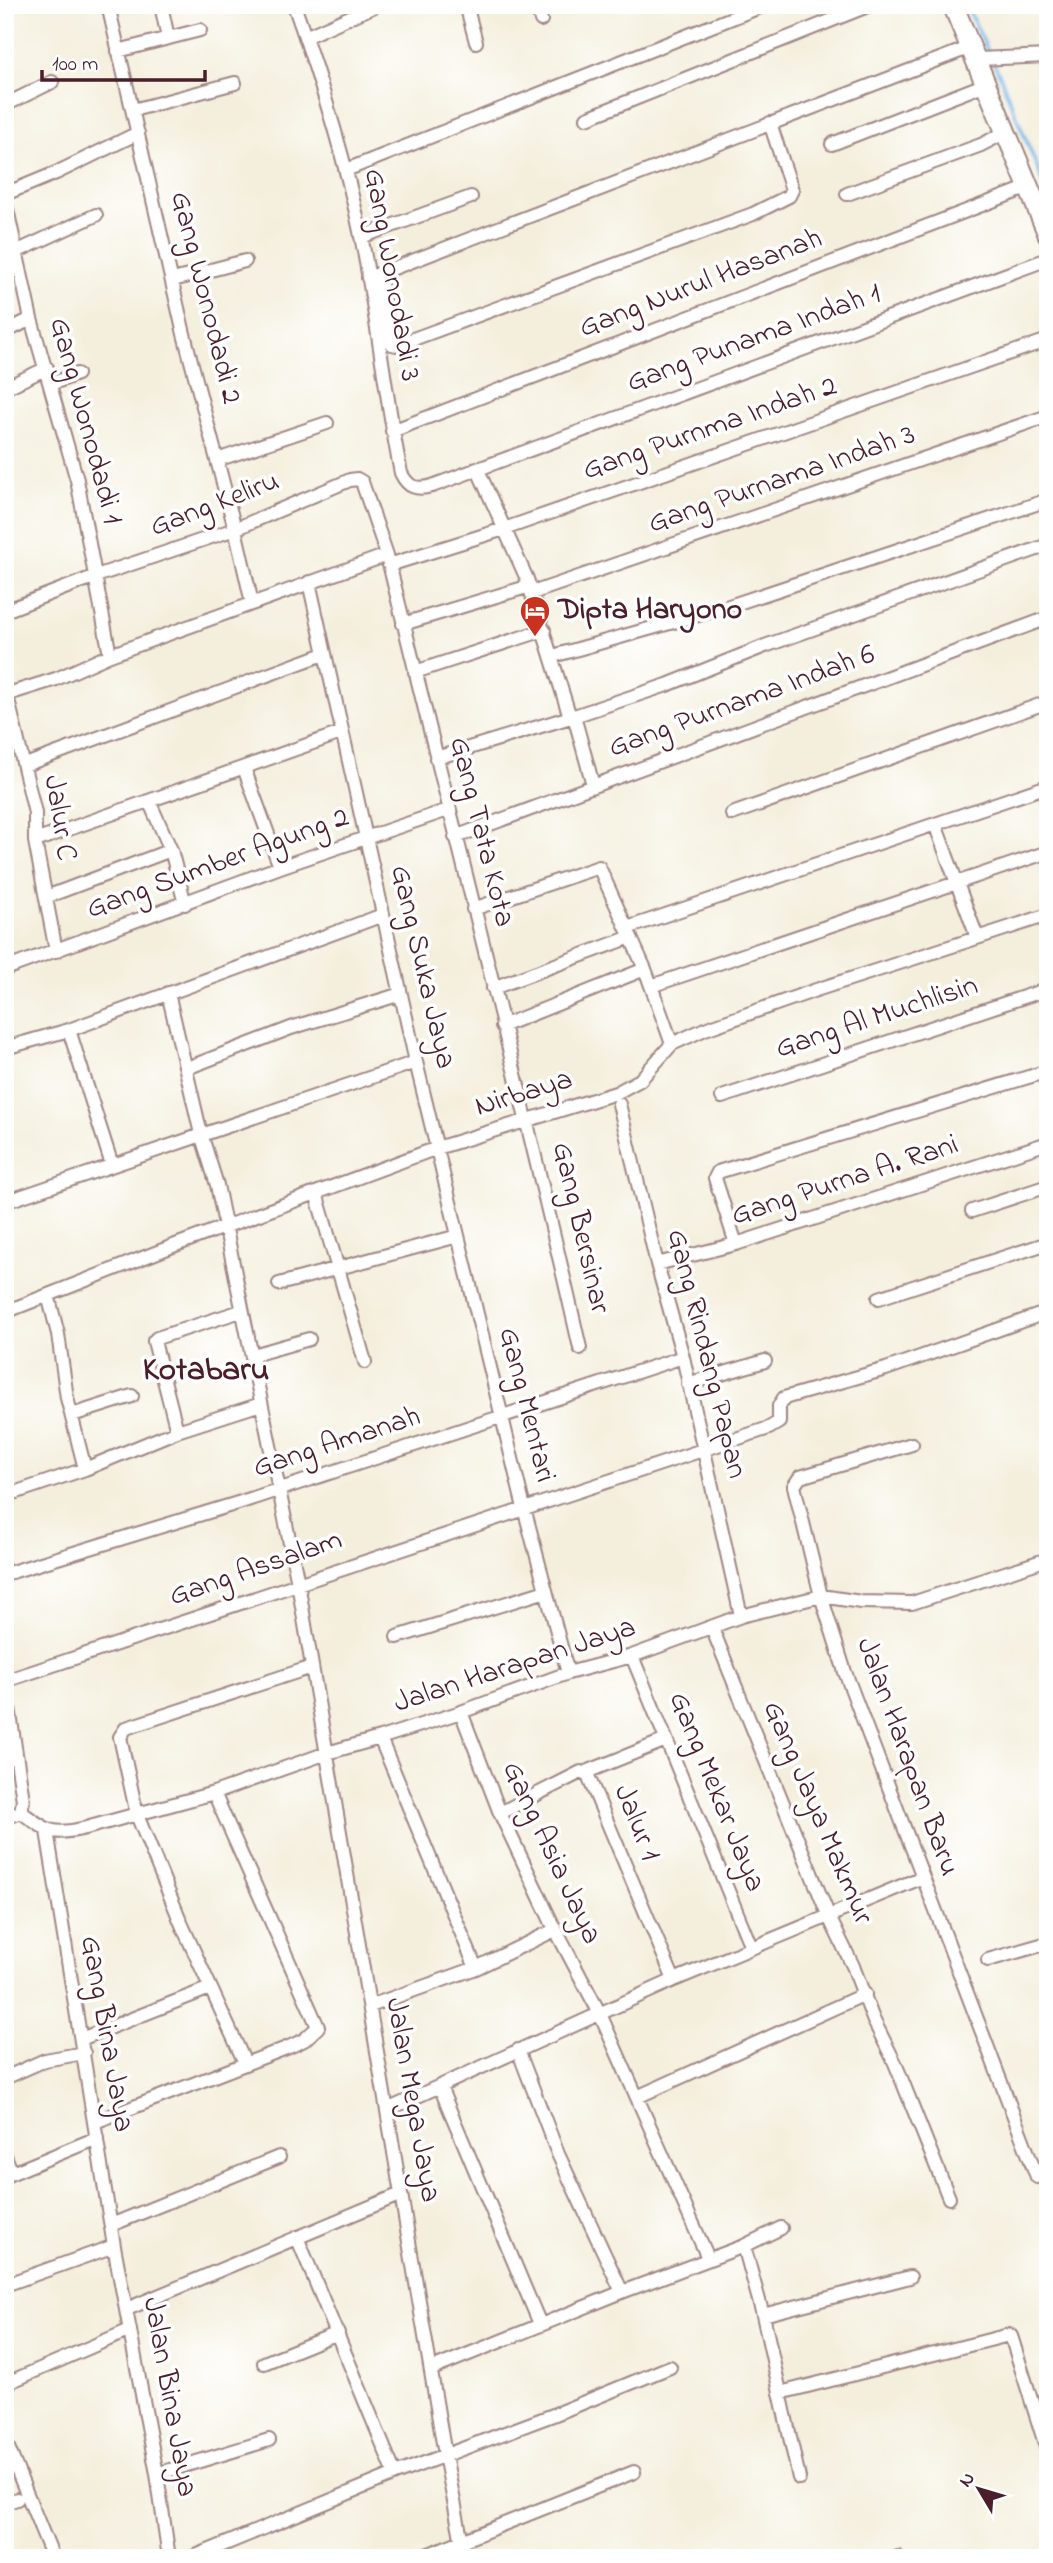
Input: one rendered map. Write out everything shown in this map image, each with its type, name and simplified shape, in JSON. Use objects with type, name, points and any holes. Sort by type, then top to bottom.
[{"type":"street","name":"Gang Wonodadi 2","points":[[108,5],[184,334],[252,603]]},
{"type":"street","points":[[160,5],[168,38]]},
{"type":"street","name":"Gang Wonodadi 3","points":[[294,5],[331,114],[361,237],[374,276],[393,431],[401,473],[411,486],[422,488],[477,468]]},
{"type":"street","points":[[305,37],[377,5]]},
{"type":"street","points":[[466,5],[476,42]]},
{"type":"street","points":[[536,5],[541,20]]},
{"type":"street","points":[[346,170],[765,5]]},
{"type":"street","points":[[587,118],[870,5]]},
{"type":"street","points":[[953,5],[982,56],[986,84],[1048,234]]},
{"type":"street","points":[[118,51],[200,30]]},
{"type":"street","points":[[770,123],[792,190],[789,196],[753,214],[400,345],[392,344],[387,336],[374,276],[770,123],[982,56],[1048,56]]},
{"type":"street","points":[[5,105],[52,82]]},
{"type":"street","points":[[133,110],[235,83]]},
{"type":"street","points":[[832,144],[986,84]]},
{"type":"street","points":[[847,194],[981,145],[1006,132]]},
{"type":"street","points":[[5,194],[56,173],[138,133]]},
{"type":"street","name":"Gang Nurul Hasanah","points":[[393,431],[1029,187]]},
{"type":"street","points":[[361,237],[471,197]]},
{"type":"street","name":"Gang Wonodadi 1","points":[[5,200],[31,319],[77,480],[110,655]]},
{"type":"street","points":[[18,251],[96,215]]},
{"type":"street","name":"Gang Punama Indah 1","points":[[477,468],[1048,258]]},
{"type":"street","points":[[173,280],[245,261]]},
{"type":"street","points":[[5,332],[31,319]]},
{"type":"street","name":"Gang Purnma Indah 2","points":[[6,692],[56,679],[110,655],[309,582],[504,529],[1048,340]]},
{"type":"street","points":[[5,388],[47,368]]},
{"type":"street","points":[[51,384],[78,374]]},
{"type":"street","name":"Gang Purnama Indah 3","points":[[403,624],[531,590],[1048,416]]},
{"type":"street","points":[[217,460],[327,424]]},
{"type":"street","points":[[477,468],[531,590],[593,785]]},
{"type":"street","name":"Gang Tata Kota","points":[[350,480],[357,479],[362,482],[388,560],[492,988],[528,1120]]},
{"type":"street","name":"Gang Keliru","points":[[5,611],[235,528],[350,480]]},
{"type":"street","points":[[552,656],[723,608],[1048,500]]},
{"type":"street","points":[[436,758],[667,685],[765,646],[1048,545]]},
{"type":"street","name":"Gang Suka Jaya","points":[[309,582],[437,1148]]},
{"type":"street","name":"Gang Purnama Indah 6","points":[[455,836],[1048,618]]},
{"type":"street","points":[[415,672],[544,630]]},
{"type":"street","points":[[24,765],[324,654]]},
{"type":"street","name":"Jalur C","points":[[6,692],[35,813],[35,841],[56,951]]},
{"type":"street","points":[[732,814],[1048,702]]},
{"type":"street","points":[[35,841],[341,733]]},
{"type":"street","points":[[244,768],[280,867]]},
{"type":"street","points":[[492,988],[629,933],[1048,786]]},
{"type":"street","points":[[149,801],[170,850],[185,904]]},
{"type":"street","name":"Gang Sumber Agung 2","points":[[5,969],[280,867],[448,810]]},
{"type":"street","points":[[935,824],[977,937]]},
{"type":"street","points":[[46,897],[170,850]]},
{"type":"street","points":[[651,986],[1048,852]]},
{"type":"street","points":[[473,909],[599,867],[645,969],[672,1044]]},
{"type":"street","points":[[5,1048],[69,1030],[383,915]]},
{"type":"street","name":"Nirbaya","points":[[5,1312],[437,1148],[528,1120],[618,1099],[640,1080],[672,1044],[751,1012],[1048,915]]},
{"type":"street","points":[[502,1026],[645,969]]},
{"type":"street","name":"Gang Al Muchlisin","points":[[722,1097],[1048,989]]},
{"type":"street","name":"Jalan Mega Jaya","points":[[168,993],[201,1134],[217,1185],[298,1583],[445,2455],[465,2558]]},
{"type":"street","points":[[187,1068],[291,1028],[401,994]]},
{"type":"street","points":[[69,1030],[112,1165]]},
{"type":"street","points":[[5,1202],[416,1062]]},
{"type":"street","points":[[736,1244],[715,1178],[718,1172],[1048,1071]]},
{"type":"street","name":"Gang Rindang Papan","points":[[618,1099],[657,1264],[683,1357],[741,1616]]},
{"type":"street","name":"Gang Bersinar","points":[[528,1120],[580,1348]]},
{"type":"street","name":"Gang Purna A. Rani","points":[[657,1264],[736,1244],[1048,1143]]},
{"type":"street","name":"Gang Mentari","points":[[437,1148],[524,1508],[568,1674]]},
{"type":"street","points":[[972,1211],[1048,1186]]},
{"type":"street","points":[[316,1193],[365,1362]]},
{"type":"street","points":[[279,1284],[458,1236]]},
{"type":"street","points":[[879,1298],[1048,1243]]},
{"type":"street","points":[[48,1295],[58,1334],[67,1398],[85,1469]]},
{"type":"street","points":[[177,1431],[154,1341],[241,1311]]},
{"type":"street","name":"Gang Assalam","points":[[5,1681],[777,1424],[780,1418],[779,1406],[784,1398],[886,1369],[1048,1312]]},
{"type":"street","points":[[253,1354],[309,1339]]},
{"type":"street","name":"Gang Amanah","points":[[5,1574],[277,1490],[683,1357]]},
{"type":"street","points":[[688,1384],[765,1361]]},
{"type":"street","points":[[72,1415],[132,1396]]},
{"type":"street","points":[[5,1496],[85,1469],[177,1431],[261,1404]]},
{"type":"street","name":"Jalan Harapan Baru","points":[[912,1444],[800,1477],[794,1486],[821,1596],[845,1672],[1037,2177]]},
{"type":"street","name":"Jalan Harapan Jaya","points":[[47,1831],[66,1833],[214,1793],[568,1674],[632,1656],[741,1616],[821,1596],[860,1602],[912,1603],[1048,1559]]},
{"type":"street","points":[[397,1637],[546,1591]]},
{"type":"street","name":"Gang Jaya Makmur","points":[[712,1628],[829,1917],[895,2063],[949,2198]]},
{"type":"street","name":"Gang Mekar Jaya","points":[[632,1656],[751,1947]]},
{"type":"street","points":[[245,2063],[182,1926],[136,1815],[120,1737],[126,1728],[312,1667]]},
{"type":"street","points":[[5,1681],[23,1800],[21,1812]]},
{"type":"street","name":"Gang Asia Jaya","points":[[460,1712],[500,1813],[555,1930],[600,2014],[708,2258]]},
{"type":"street","points":[[380,1738],[477,1968]]},
{"type":"street","points":[[584,1773],[666,1740]]},
{"type":"street","name":"Jalur 1","points":[[500,1813],[562,1780],[584,1773],[590,1780],[674,1980]]},
{"type":"street","points":[[95,2122],[304,2040],[318,2028],[214,1793]]},
{"type":"street","points":[[5,1818],[21,1812]]},
{"type":"street","points":[[21,1812],[47,1831]]},
{"type":"street","name":"Gang Bina Jaya","points":[[47,1831],[114,2246]]},
{"type":"street","points":[[387,2110],[674,1980],[923,1877]]},
{"type":"street","points":[[370,2006],[477,1968],[555,1930]]},
{"type":"street","points":[[988,1960],[1048,1943]]},
{"type":"street","points":[[81,2039],[210,1988]]},
{"type":"street","points":[[637,2097],[864,1994]]},
{"type":"street","points":[[518,2050],[558,2154],[622,2292]]},
{"type":"street","points":[[5,2078],[45,2060],[84,2053]]},
{"type":"street","points":[[440,2087],[540,2324]]},
{"type":"street","points":[[5,2156],[9,2174],[97,2138]]},
{"type":"street","points":[[111,2225],[279,2157]]},
{"type":"street","points":[[127,2309],[401,2194]]},
{"type":"street","points":[[432,2369],[540,2324],[744,2246],[781,2228]]},
{"type":"street","points":[[297,2237],[394,2474]]},
{"type":"street","points":[[5,2285],[114,2246]]},
{"type":"street","name":"Jalan Bina Jaya","points":[[114,2246],[157,2474],[169,2558]]},
{"type":"street","points":[[744,2246],[764,2315],[799,2478]]},
{"type":"street","points":[[764,2315],[910,2277]]},
{"type":"street","points":[[5,2384],[130,2330]]},
{"type":"street","points":[[264,2363],[338,2333]]},
{"type":"street","points":[[780,2393],[1009,2335],[1048,2453]]},
{"type":"street","points":[[191,2558],[394,2474],[670,2367]]},
{"type":"street","points":[[157,2474],[269,2440]]},
{"type":"street","points":[[6,2443],[53,2558]]},
{"type":"street","points":[[419,2558],[617,2485],[634,2472]]},
{"type":"waterway","points":[[966,5],[1000,76],[1048,194]]},
{"type":"place","name":"Dipta Haryono","points":[[535,638]]},
{"type":"district","name":"Kotabaru","points":[[206,1371]]}]
